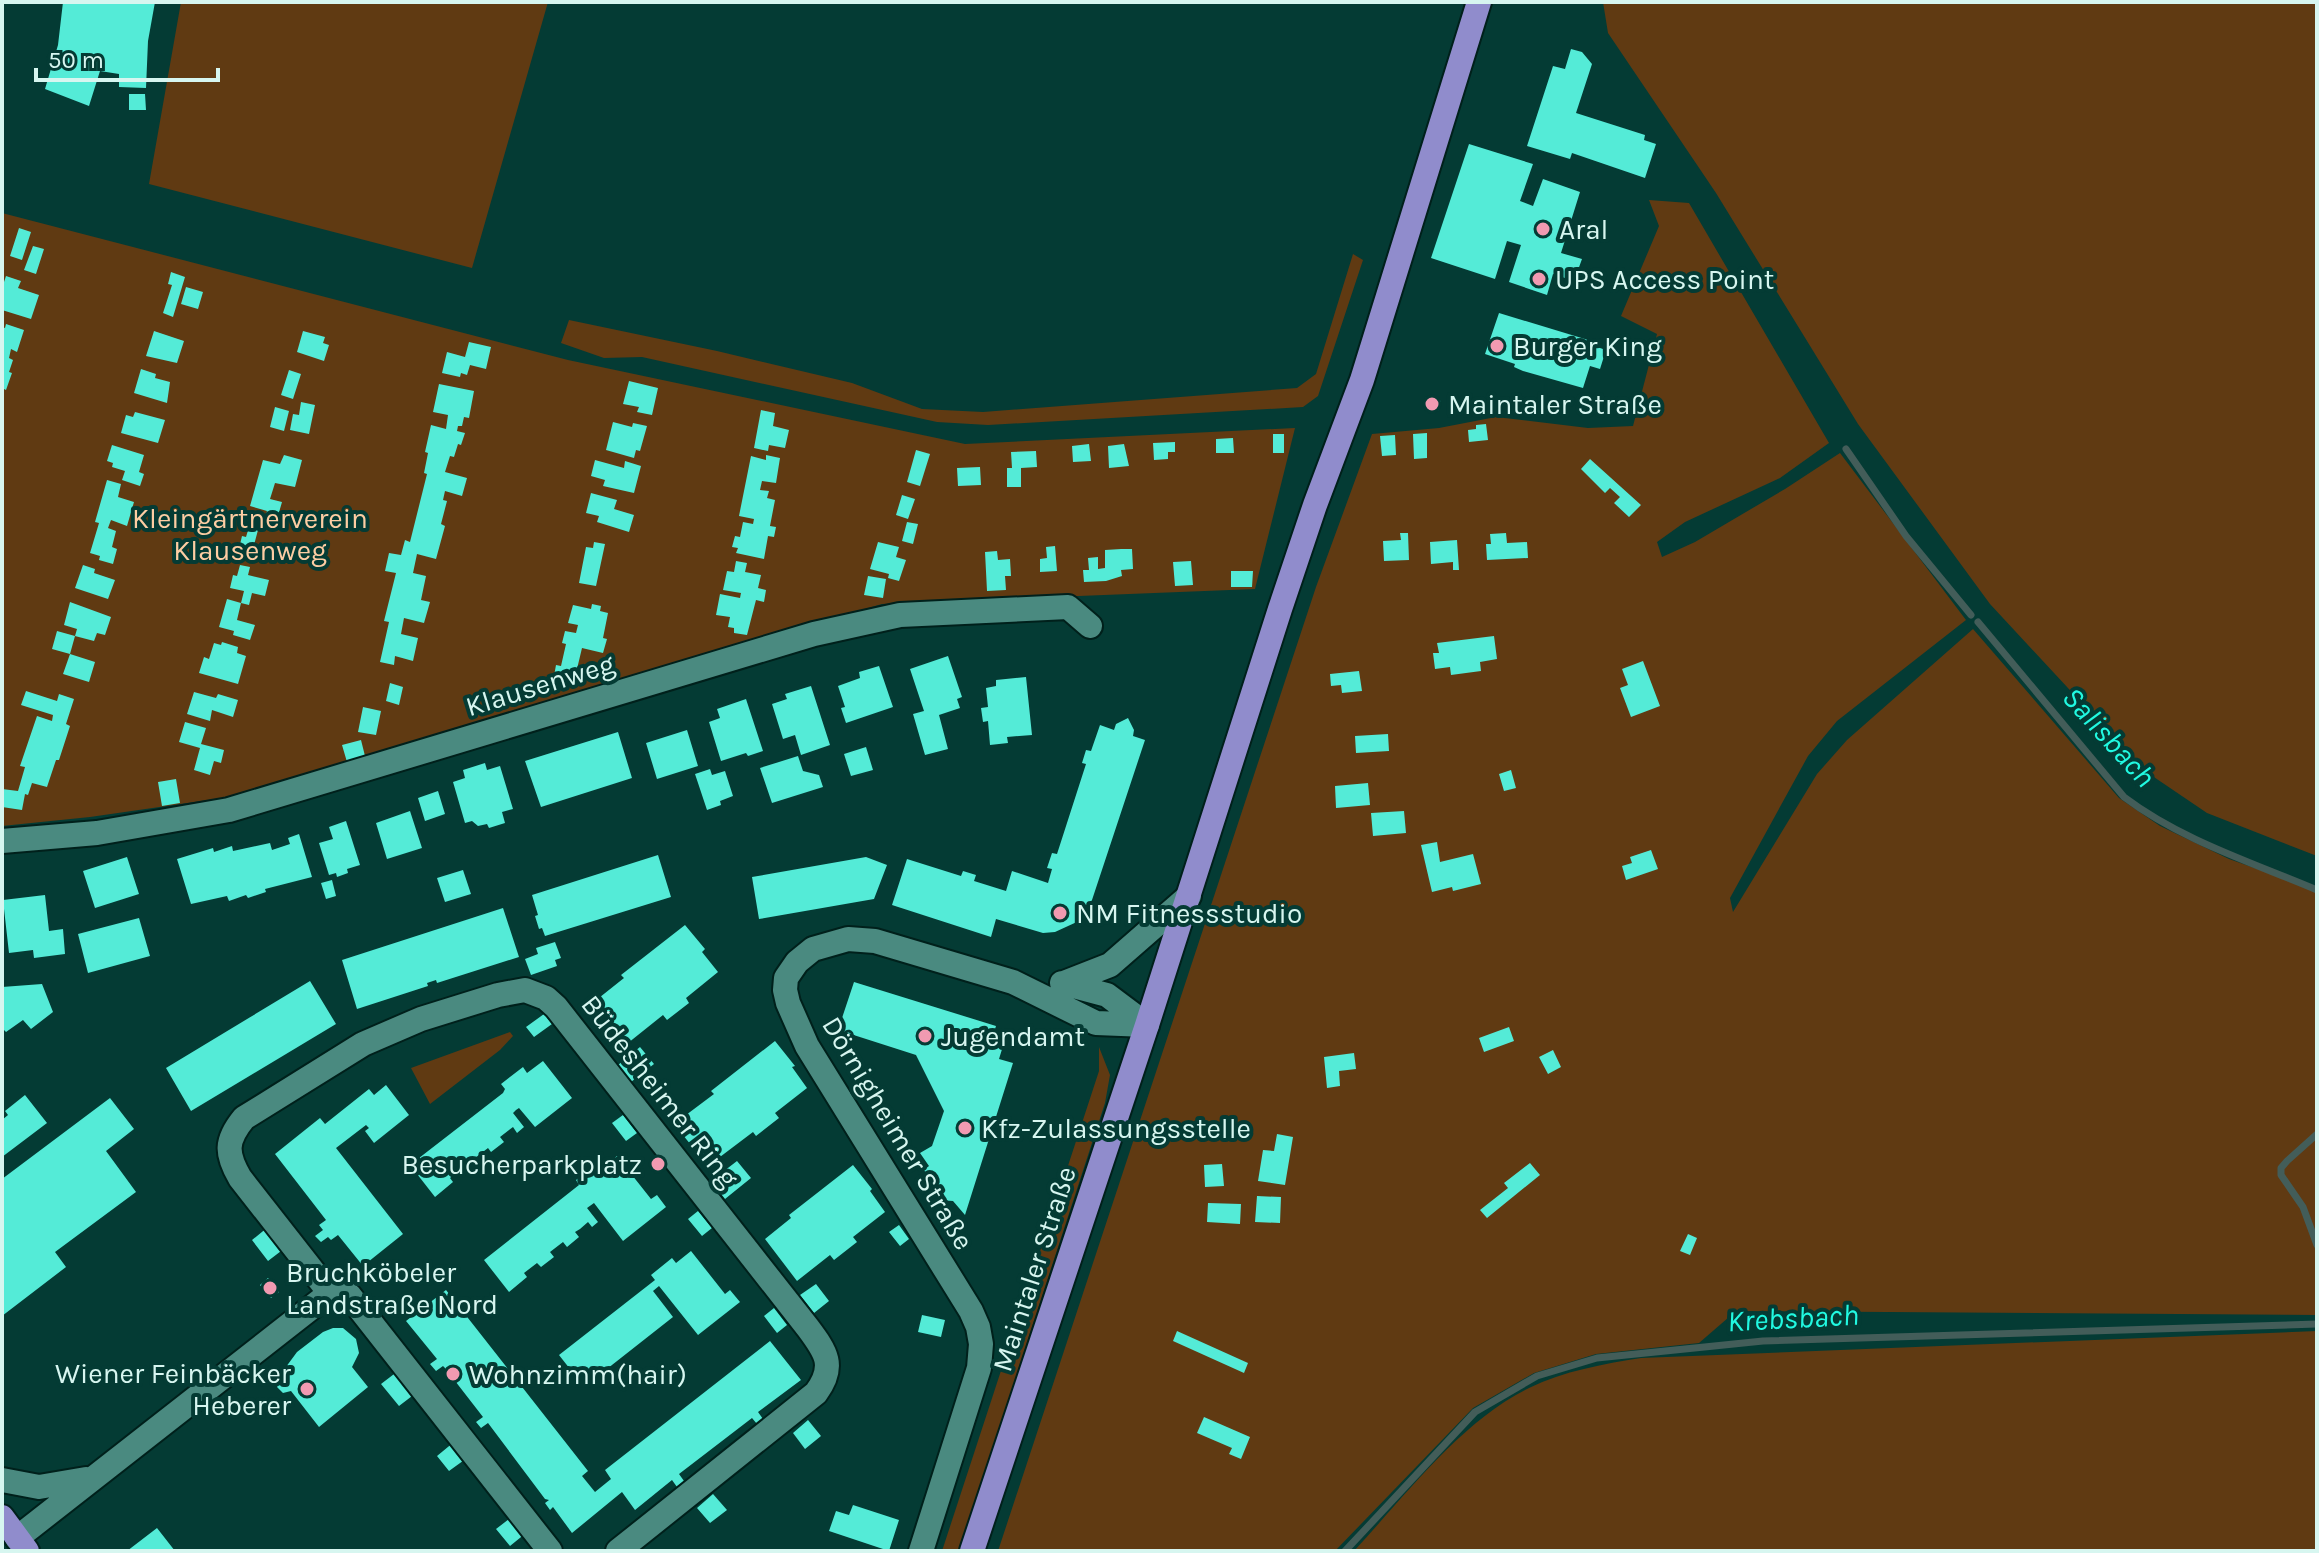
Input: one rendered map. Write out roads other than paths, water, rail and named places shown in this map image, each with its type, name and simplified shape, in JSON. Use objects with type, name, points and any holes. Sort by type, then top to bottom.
[{"type":"main road","name":"Maintaler Straße","points":[[972,1551],[1147,1025],[1285,594],[1362,380],[1479,2]]},
{"type":"main road","points":[[2,1517],[22,1544]]},
{"type":"street","name":"Klausenweg","points":[[2,841],[97,833],[229,810],[814,634],[875,619],[919,613],[1068,607],[1090,626]]},
{"type":"street","name":"Dörnigheimer Straße","points":[[1064,983],[1110,965],[1189,896]]},
{"type":"street","name":"Dörnigheimer Straße","points":[[921,1551],[974,1387],[981,1344],[978,1327],[807,1046],[788,1003],[786,978],[797,962],[813,949],[860,938],[1013,982],[1096,1023],[1147,1025]]},
{"type":"street","name":"Dörnigheimer Straße","points":[[1013,982],[1064,983],[1107,995],[1147,1025]]},
{"type":"street","name":"Büdesheimer Ring","points":[[550,1551],[349,1295],[344,1291],[330,1293],[240,1178],[229,1159],[232,1135],[253,1112],[363,1044],[386,1033],[504,993],[525,990],[546,998],[556,1007],[808,1328],[824,1350],[828,1362],[823,1383],[816,1393],[618,1551]]},
{"type":"street","points":[[22,1544],[92,1478],[330,1293]]},
{"type":"street","points":[[2,1480],[39,1487],[92,1478]]},
{"type":"waterway","name":"Salisbach","points":[[1846,449],[1906,536],[1971,615]]},
{"type":"waterway","name":"Salisbach","points":[[1978,622],[2124,797],[2193,838],[2317,890]]},
{"type":"waterway","name":"Salisbach","points":[[2317,1134],[2281,1168],[2281,1175],[2303,1207],[2317,1245]]},
{"type":"waterway","name":"Krebsbach","points":[[1345,1551],[1475,1412],[1537,1376],[1597,1358],[1763,1341],[2317,1324]]},
{"type":"place","name":"Aral","points":[[1543,229]]},
{"type":"place","name":"UPS Access Point","points":[[1539,279]]},
{"type":"place","name":"Burger King","points":[[1497,346]]},
{"type":"place","name":"Maintaler Straße","points":[[1432,404]]},
{"type":"place","name":"NM Fitnessstudio","points":[[1060,913]]},
{"type":"place","name":"Jugendamt","points":[[925,1036]]},
{"type":"place","name":"Kfz-Zulassungsstelle","points":[[965,1128]]},
{"type":"place","name":"Besucherparkplatz","points":[[658,1164]]},
{"type":"place","name":"Bruchköbeler Landstraße Nord","points":[[270,1288]]},
{"type":"place","name":"Wohnzimm(hair)","points":[[453,1374]]},
{"type":"place","name":"Wiener Feinbäcker Heberer","points":[[307,1389]]},
{"type":"park label","name":"Kleingärtnerverein Klausenweg","points":[[250,534]]}]
